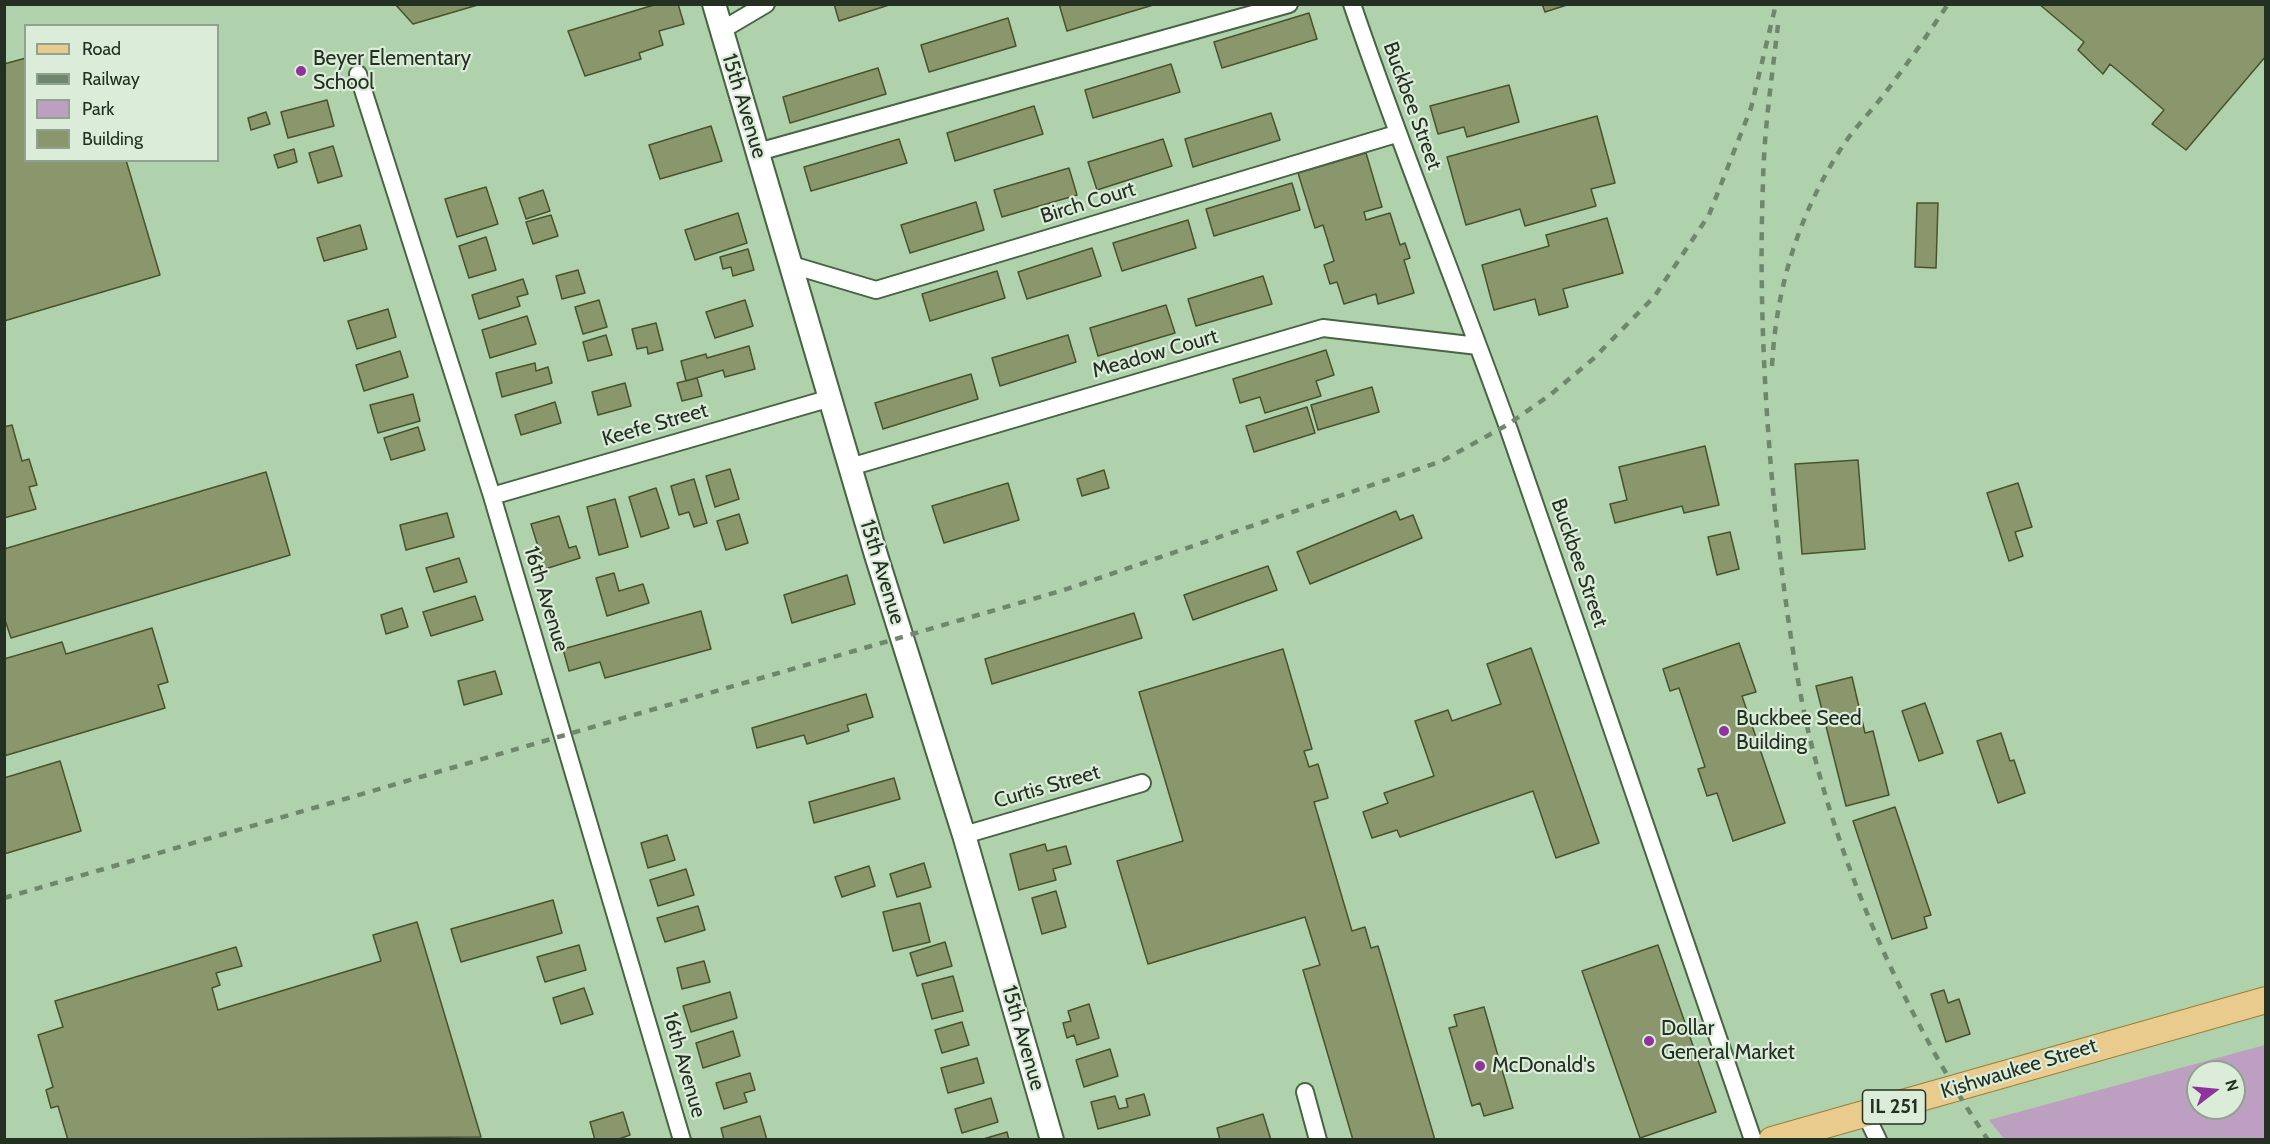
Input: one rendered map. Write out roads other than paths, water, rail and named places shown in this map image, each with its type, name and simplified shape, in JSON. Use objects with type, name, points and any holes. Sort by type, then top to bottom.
[{"type":"main road","name":"15th Avenue","points":[[714,4],[850,466],[964,835],[1052,1140]]},
{"type":"main road","name":"Kishwaukee Street","points":[[1772,1140],[1866,1115],[2206,1014],[2265,1000]]},
{"type":"street","points":[[722,30],[766,4]]},
{"type":"street","points":[[758,152],[1289,4]]},
{"type":"street","name":"Buckbee Street","points":[[1352,4],[1396,134],[1478,346],[1557,568],[1753,1140]]},
{"type":"street","name":"16th Avenue","points":[[358,74],[492,496],[682,1140]]},
{"type":"street","name":"Birch Court","points":[[792,265],[876,290],[1396,134]]},
{"type":"street","name":"Meadow Court","points":[[850,466],[1323,328],[1478,346]]},
{"type":"street","name":"Keefe Street","points":[[492,496],[831,398]]},
{"type":"street","name":"Curtis Street","points":[[964,835],[1142,783]]},
{"type":"street","points":[[1305,1092],[1318,1140]]},
{"type":"street","points":[[1866,1115],[1878,1140]]},
{"type":"railway","points":[[4,898],[1064,590],[1442,461],[1507,425],[1550,395],[1593,359],[1654,297],[1709,215],[1751,108],[1776,4]]},
{"type":"railway","points":[[1772,366],[1778,310],[1791,256],[1823,180],[1842,147],[1882,97],[1948,4]]},
{"type":"railway","points":[[1778,25],[1764,162],[1763,342],[1774,501],[1801,698],[1821,781],[1838,835],[1879,941],[1929,1043],[1988,1140]]},
{"type":"place","name":"Beyer Elementary School","points":[[301,71]]},
{"type":"place","name":"Buckbee Seed Building","points":[[1724,731]]},
{"type":"place","name":"Dollar General Market","points":[[1649,1041]]},
{"type":"place","name":"McDonald's","points":[[1480,1066]]}]
